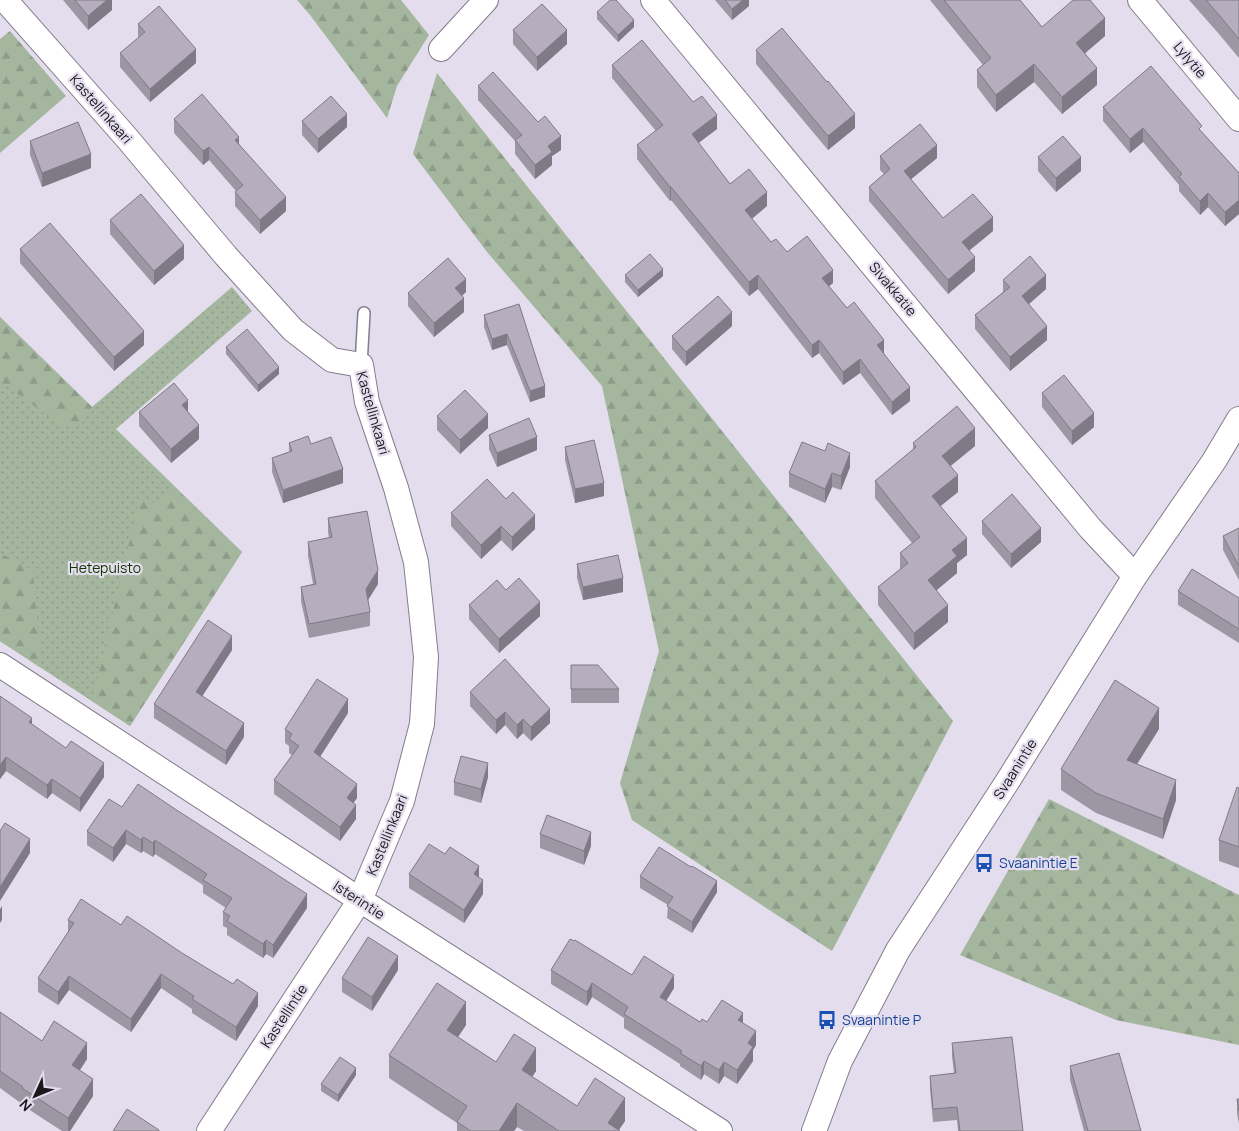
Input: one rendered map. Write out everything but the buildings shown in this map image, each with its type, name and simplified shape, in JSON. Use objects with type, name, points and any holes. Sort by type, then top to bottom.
[{"type":"street","name":"Kastellinkaari","points":[[6,0],[126,137],[226,256],[294,330],[332,360],[360,365],[367,402],[396,488],[416,562],[426,657],[422,724],[402,801],[360,900]]},
{"type":"street","points":[[441,49],[486,0]]},
{"type":"street","name":"Sivakkatie","points":[[653,0],[1090,528],[1135,576]]},
{"type":"street","name":"Lylytie","points":[[1140,0],[1239,119]]},
{"type":"street","name":"Svaanintie","points":[[814,1131],[840,1061],[898,950],[1009,779],[1135,576],[1214,461],[1239,419]]},
{"type":"street","name":"Isterintie","points":[[0,665],[360,900],[720,1131]]},
{"type":"street","name":"Kastellintie","points":[[209,1131],[360,900]]},
{"type":"lane","points":[[360,365],[364,313]]},
{"type":"green space","points":[[297,0],[401,0],[429,35],[397,86],[387,118],[310,15]]},
{"type":"green space","points":[[10,31],[66,96],[0,153],[0,39]]},
{"type":"green space","points":[[437,73],[953,721],[832,951],[632,820],[620,783],[659,651],[602,386],[487,252],[413,154]]},
{"type":"green space","name":"Hetepuisto","points":[[232,287],[252,311],[116,429],[242,552],[130,726],[0,641],[0,317],[92,407]]},
{"type":"green space","points":[[0,317],[92,407],[82,423],[62,426],[0,381]]},
{"type":"green space","points":[[176,489],[242,552],[130,726],[92,701],[139,501],[158,503]]},
{"type":"green space","points":[[0,553],[33,571],[41,668],[0,641]]},
{"type":"green space","points":[[1049,799],[1239,895],[1239,1045],[1116,1020],[960,955]]},
{"type":"place","name":"Svaanintie E","points":[[984,863]]},
{"type":"place","name":"Svaanintie P","points":[[827,1020]]}]
